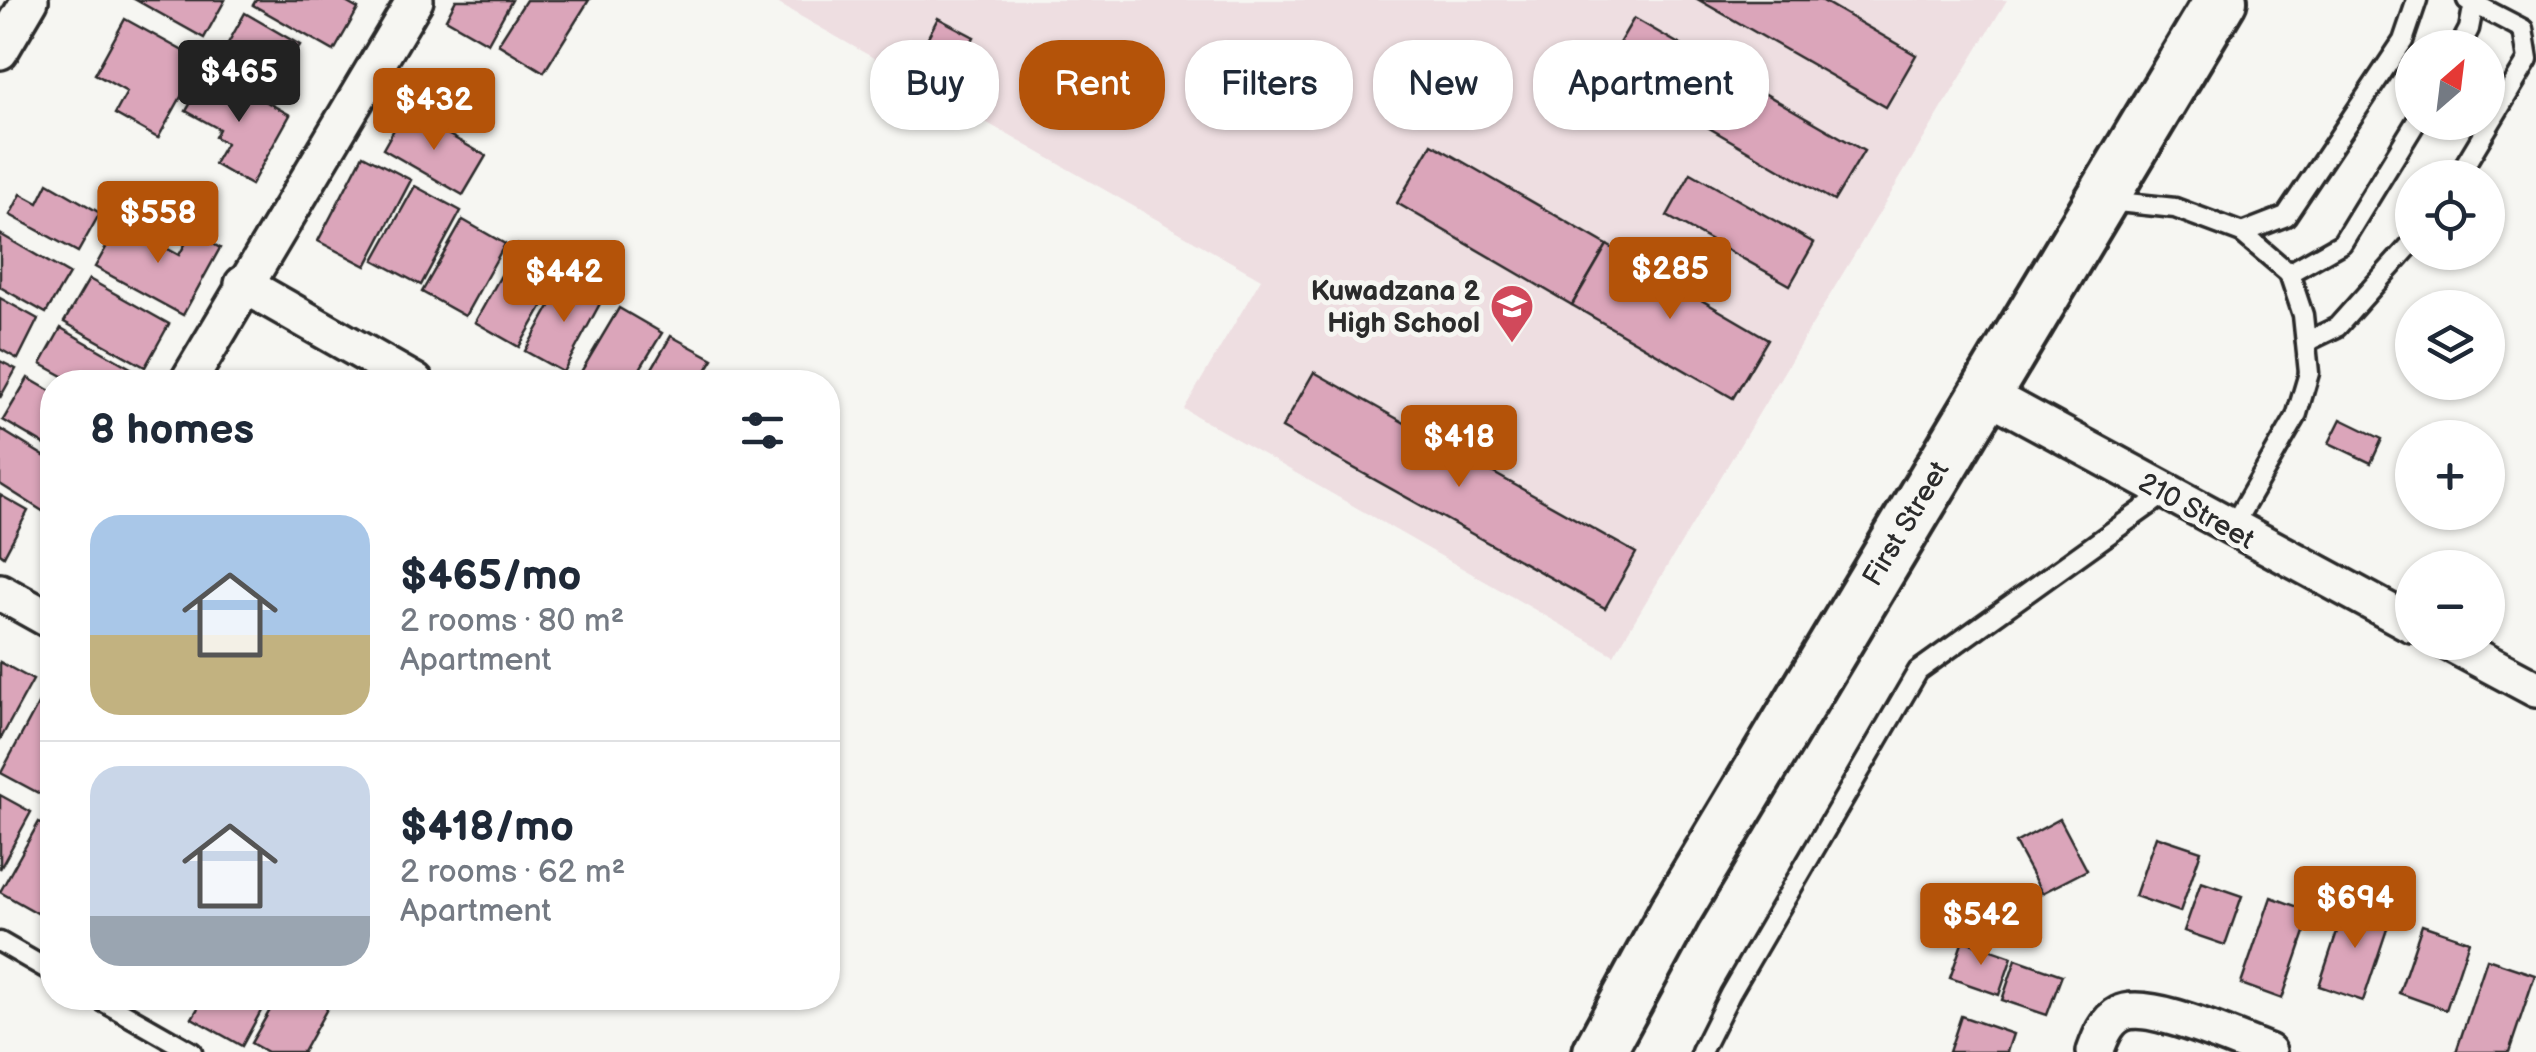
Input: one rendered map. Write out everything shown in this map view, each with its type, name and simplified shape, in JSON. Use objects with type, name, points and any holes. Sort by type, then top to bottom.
[{"type":"street","points":[[0,52],[30,0]]},
{"type":"street","points":[[195,370],[415,0]]},
{"type":"street","name":"First Street","points":[[1599,1052],[1676,910],[2221,0]]},
{"type":"street","points":[[243,284],[394,370]]},
{"type":"street","name":"210 Street","points":[[1983,392],[2395,615]]},
{"type":"street","points":[[0,592],[40,614]]},
{"type":"street","points":[[2482,660],[2536,689]]},
{"type":"street","points":[[2095,1052],[2102,1032],[2118,1014],[2141,1008],[2268,1052]]},
{"type":"lane","points":[[2242,232],[2286,216],[2403,41],[2418,0]]},
{"type":"lane","points":[[2468,30],[2471,2],[2523,29],[2528,60],[2468,160]]},
{"type":"lane","points":[[2288,273],[2342,244],[2405,140]]},
{"type":"lane","points":[[2101,200],[2174,208],[2242,232],[2288,273],[2303,315],[2309,373],[2296,417],[2231,529]]},
{"type":"lane","points":[[2306,342],[2336,327],[2395,267]]},
{"type":"lane","points":[[1701,1052],[1730,994],[1918,671],[2166,493]]},
{"type":"lane","points":[[0,942],[40,965]]},
{"type":"lane","points":[[118,1010],[192,1052]]},
{"type":"shaded area","name":"Kuwadzana 2 High School","points":[[772,0],[2007,0],[1614,655],[1184,409],[1261,279],[999,130],[999,40],[870,40],[870,56]]},
{"type":"building","points":[[136,0],[225,0],[204,38]]},
{"type":"building","points":[[256,0],[342,0],[358,9],[334,51],[253,5]]},
{"type":"building","points":[[456,0],[512,0],[488,43],[446,19]]},
{"type":"building","points":[[526,0],[589,0],[544,72],[498,44]]},
{"type":"building","points":[[1699,0],[1821,0],[1916,55],[1886,107]]},
{"type":"building","points":[[245,13],[300,45],[276,86],[222,54]]},
{"type":"building","points":[[938,18],[974,37],[972,40],[927,39]]},
{"type":"building","points":[[1634,18],[1672,40],[1621,40]]},
{"type":"building","points":[[125,19],[201,61],[158,138],[115,114],[127,92],[95,74]]},
{"type":"building","points":[[210,70],[290,115],[251,185],[214,164],[226,143],[215,137],[219,129],[186,111]]},
{"type":"building","points":[[1769,96],[1864,151],[1834,201],[1713,130],[1769,130]]},
{"type":"building","points":[[405,110],[486,156],[463,195],[383,149]]},
{"type":"building","points":[[1432,144],[1607,245],[1572,305],[1397,203]]},
{"type":"building","points":[[363,155],[411,180],[366,266],[318,241]]},
{"type":"building","points":[[1691,173],[1814,243],[1790,285],[1667,216]]},
{"type":"building","points":[[48,183],[100,213],[78,252],[10,215],[21,194],[38,203]]},
{"type":"building","points":[[415,186],[461,211],[421,285],[374,260]]},
{"type":"building","points":[[463,220],[505,244],[465,316],[422,292]]},
{"type":"building","points":[[120,223],[179,255],[192,232],[220,248],[183,315],[95,267]]},
{"type":"building","points":[[0,234],[69,274],[46,313],[0,287]]},
{"type":"building","points":[[518,245],[563,270],[519,347],[475,322]]},
{"type":"building","points":[[1607,245],[1768,339],[1733,398],[1572,305]]},
{"type":"building","points":[[566,278],[603,298],[564,370],[525,351]]},
{"type":"building","points":[[89,279],[169,324],[145,367],[64,322]]},
{"type":"building","points":[[0,298],[38,319],[18,359],[0,349]]},
{"type":"building","points":[[619,308],[662,333],[639,370],[582,370]]},
{"type":"building","points":[[61,328],[134,370],[52,370],[41,364]]},
{"type":"building","points":[[671,336],[713,359],[706,370],[651,370]]},
{"type":"building","points":[[0,361],[16,369],[0,398]]},
{"type":"building","points":[[1314,372],[1636,553],[1605,608],[1282,428]]},
{"type":"building","points":[[28,378],[40,385],[40,442],[3,420]]},
{"type":"building","points":[[2341,419],[2382,439],[2371,463],[2329,443]]},
{"type":"building","points":[[0,429],[40,454],[40,509],[0,484]]},
{"type":"building","points":[[0,495],[28,511],[4,556],[0,553]]},
{"type":"building","points":[[0,662],[33,680],[0,740]]},
{"type":"building","points":[[40,700],[40,794],[1,773]]},
{"type":"building","points":[[0,795],[31,812],[0,869]]},
{"type":"building","points":[[2060,819],[2087,870],[2042,893],[2015,843]]},
{"type":"building","points":[[39,822],[40,823],[40,914],[0,892]]},
{"type":"building","points":[[2156,836],[2201,851],[2180,912],[2135,896]]},
{"type":"building","points":[[2201,882],[2242,896],[2225,945],[2184,931]]},
{"type":"building","points":[[2271,897],[2312,912],[2282,999],[2241,984]]},
{"type":"building","points":[[2347,901],[2391,917],[2363,1001],[2319,986]]},
{"type":"building","points":[[2422,925],[2469,941],[2446,1010],[2399,993]]},
{"type":"building","points":[[1963,940],[2012,957],[1999,995],[1950,978]]},
{"type":"building","points":[[2016,959],[2062,975],[2047,1015],[2002,1000]]},
{"type":"building","points":[[2487,959],[2535,975],[2509,1052],[2456,1052]]},
{"type":"building","points":[[197,1010],[262,1010],[242,1046],[192,1018]]},
{"type":"building","points":[[270,1010],[326,1010],[303,1052],[267,1052],[251,1043]]},
{"type":"building","points":[[1961,1016],[2013,1034],[2007,1052],[1949,1052]]},
{"type":"place","name":"Kuwadzana 2 High School","points":[[1512,344]]}]
